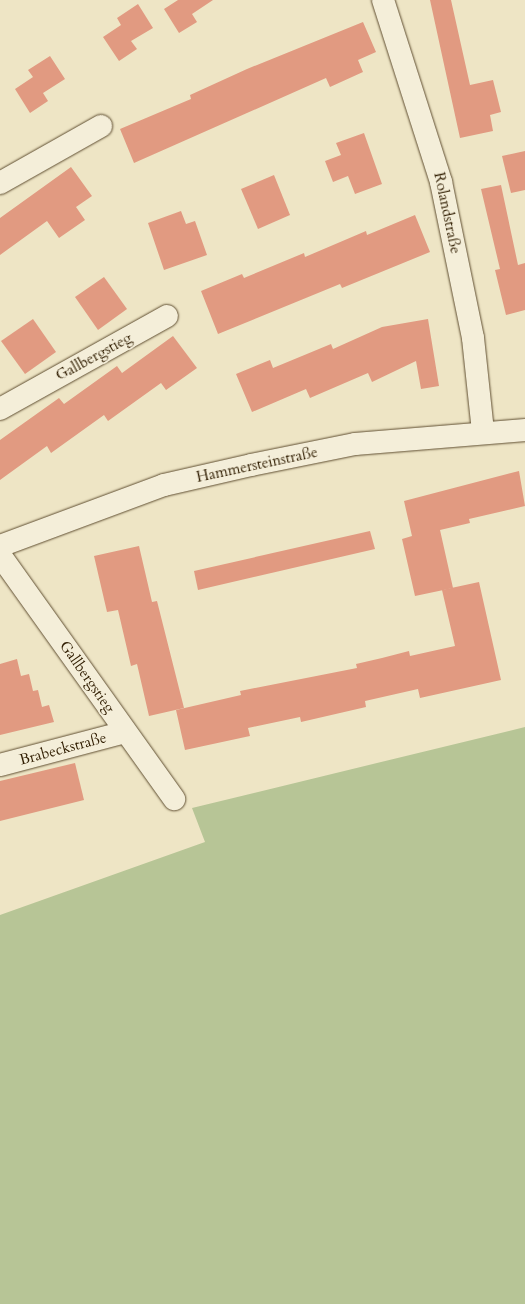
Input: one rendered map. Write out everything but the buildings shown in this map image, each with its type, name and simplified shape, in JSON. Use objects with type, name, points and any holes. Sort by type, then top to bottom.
[{"type":"street","name":"Rolandstraße","points":[[383,0],[441,182],[473,338],[483,432]]},
{"type":"street","points":[[0,183],[101,126]]},
{"type":"street","name":"Gallbergstieg","points":[[0,410],[167,316]]},
{"type":"street","name":"Hammersteinstraße","points":[[0,546],[164,485],[251,465],[355,444],[483,432],[525,430]]},
{"type":"street","name":"Gallbergstieg","points":[[0,555],[174,799]]},
{"type":"street","name":"Brabeckstraße","points":[[0,766],[125,732]]},
{"type":"green space","points":[[525,727],[525,1304],[0,1304],[0,915],[205,842],[192,808]]}]
